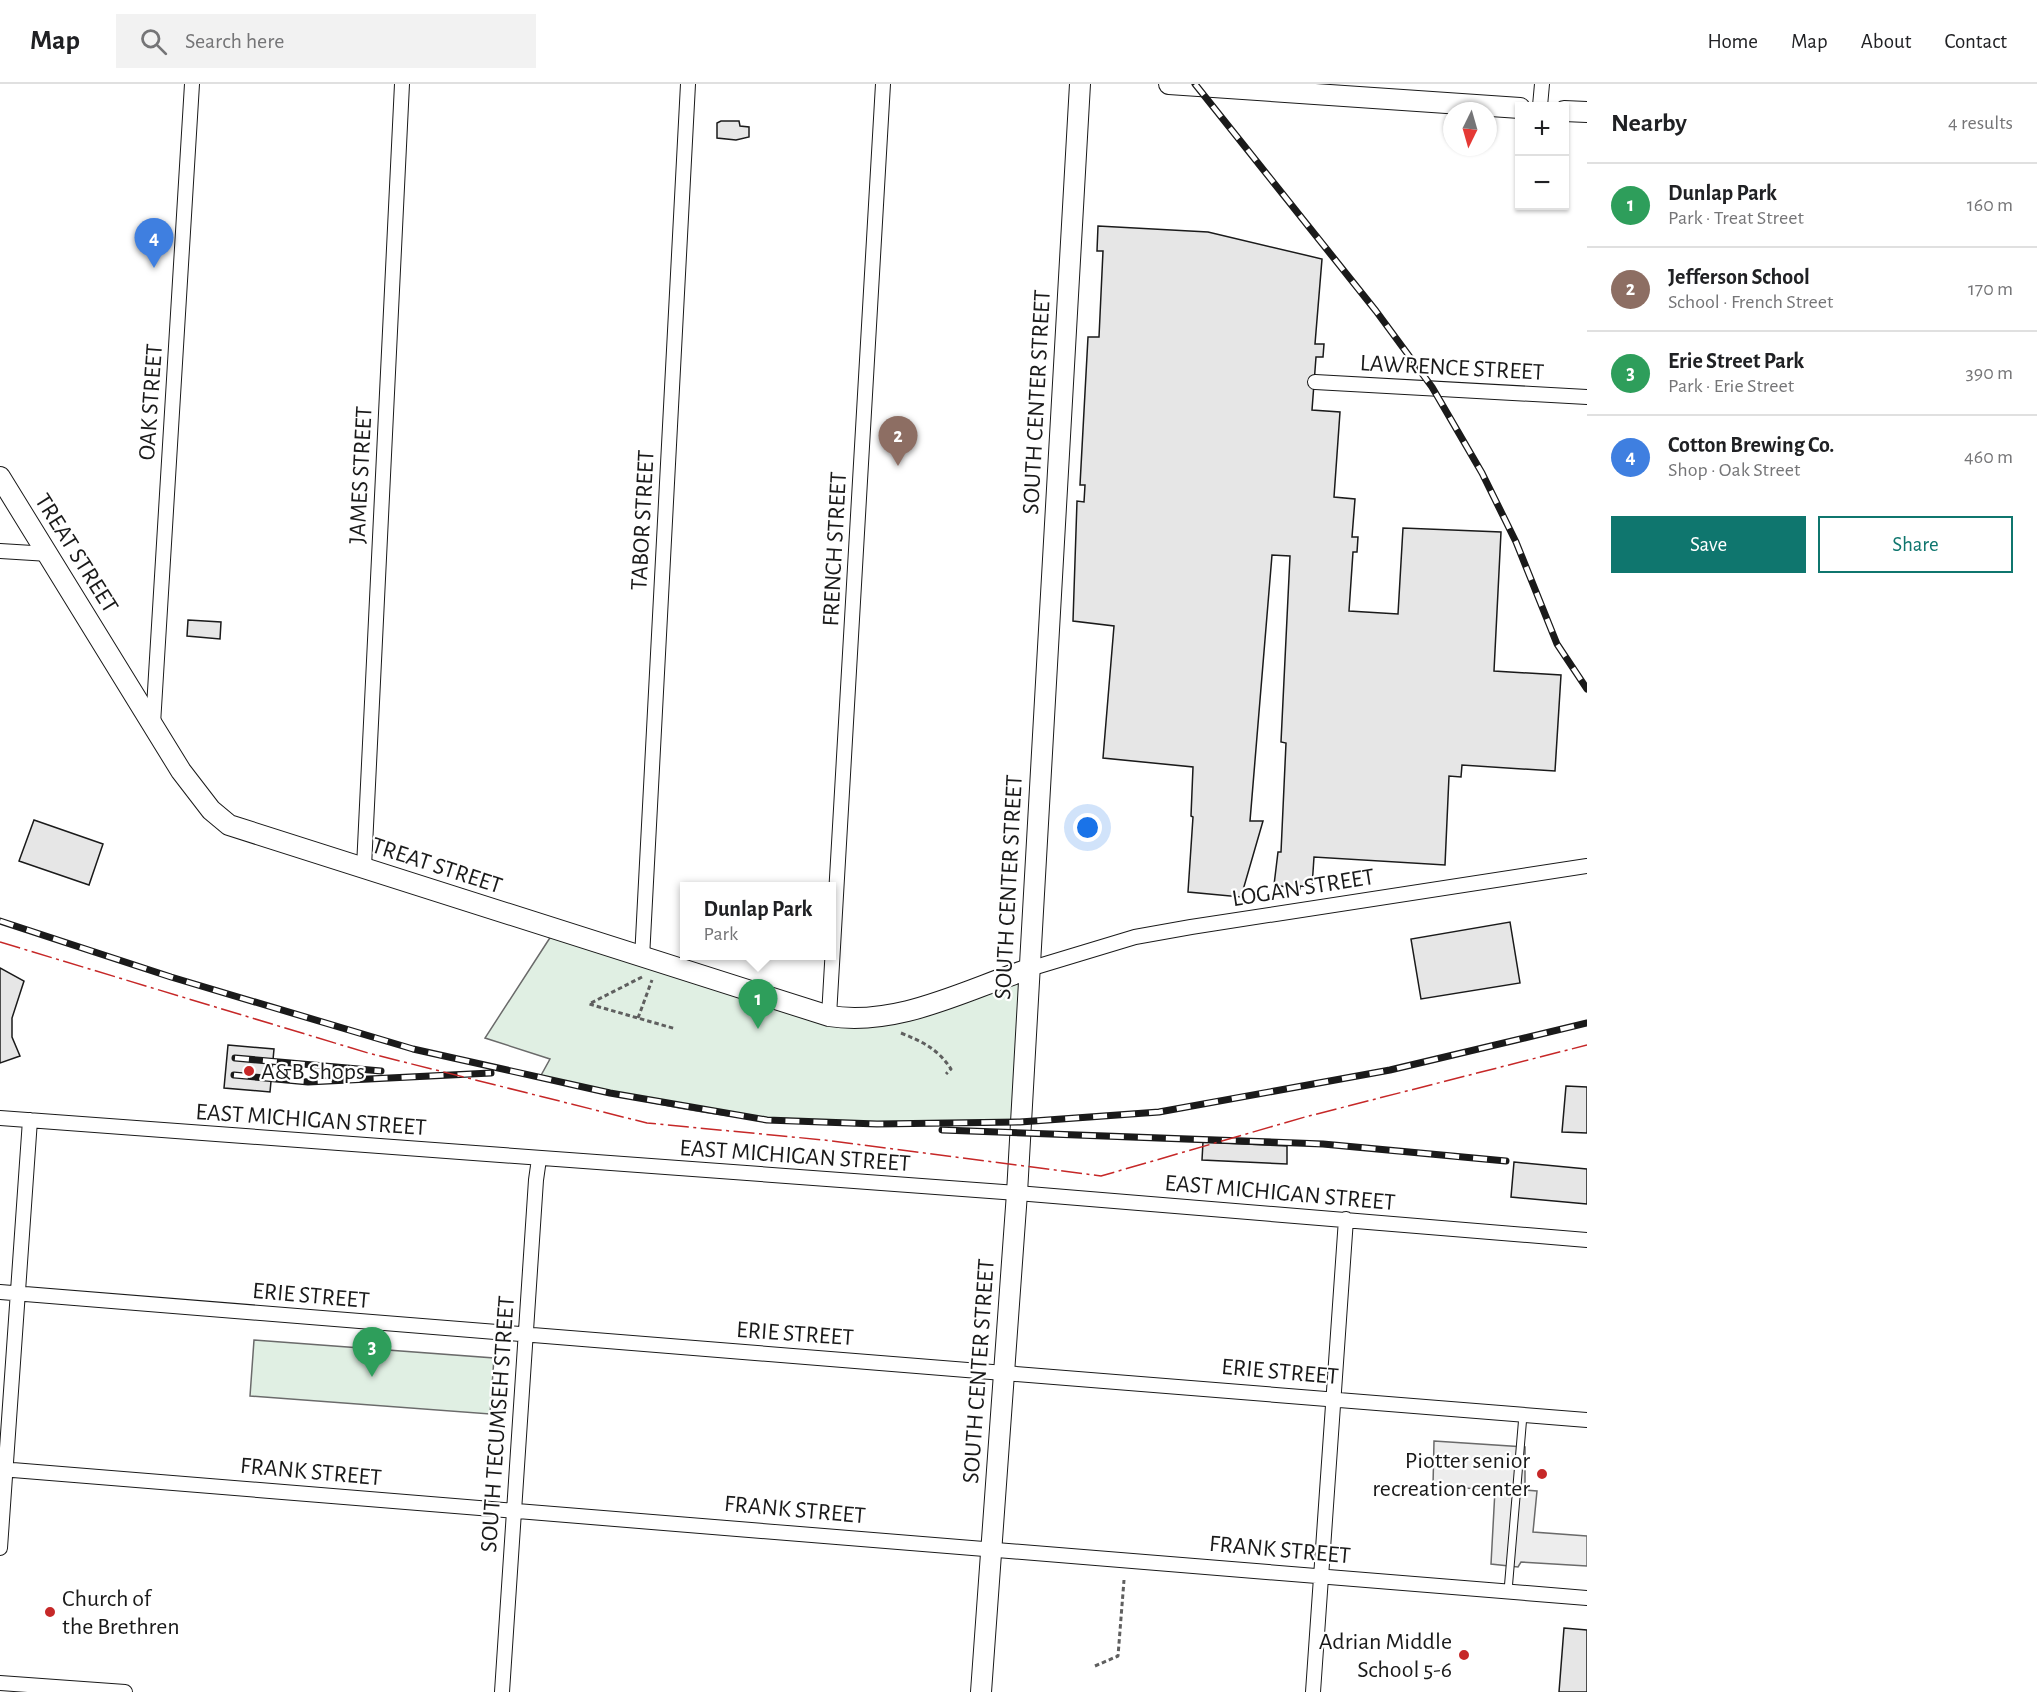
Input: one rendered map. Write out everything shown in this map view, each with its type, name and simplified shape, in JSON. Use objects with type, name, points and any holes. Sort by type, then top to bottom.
[{"type":"street","name":"OAK STREET","points":[[153,724],[192,84]]},
{"type":"street","name":"JAMES STREET","points":[[364,867],[402,84]]},
{"type":"street","name":"TABOR STREET","points":[[642,967],[688,84]]},
{"type":"street","name":"FRENCH STREET","points":[[836,895],[883,84]]},
{"type":"street","name":"SOUTH CENTER STREET","points":[[981,1692],[1017,1193],[1080,84]]},
{"type":"street","points":[[1169,84],[1274,88],[1515,108]]},
{"type":"street","points":[[1540,102],[1542,84]]},
{"type":"street","points":[[1569,111],[1587,112]]},
{"type":"street","name":"LAWRENCE STREET","points":[[1315,382],[1587,397]]},
{"type":"street","name":"TREAT STREET","points":[[0,477],[195,791],[229,825],[364,867],[642,967],[829,1016],[870,1018],[912,1009],[1029,969]]},
{"type":"street","points":[[0,551],[49,554]]},
{"type":"street","name":"LOGAN STREET","points":[[1029,969],[1135,937],[1587,866]]},
{"type":"street","name":"FRENCH STREET","points":[[829,1016],[832,960]]},
{"type":"street","name":"EAST MICHIGAN STREET","points":[[0,1118],[1017,1193],[1587,1240]]},
{"type":"street","points":[[0,1548],[3,1469],[30,1120]]},
{"type":"street","name":"SOUTH TECUMSEH STREET","points":[[502,1692],[539,1159]]},
{"type":"street","points":[[1313,1692],[1346,1219]]},
{"type":"street","name":"ERIE STREET","points":[[0,1292],[1587,1420]]},
{"type":"street","name":"FRANK STREET","points":[[3,1469],[992,1547],[1587,1598]]},
{"type":"street","points":[[0,1683],[125,1692]]},
{"type":"lane","points":[[1508,1591],[1523,1414]]},
{"type":"path","points":[[642,967],[589,1004],[676,1029]]},
{"type":"path","points":[[639,1018],[652,980]]},
{"type":"path","points":[[902,1033],[924,1042],[942,1055],[951,1069],[946,1074]]},
{"type":"path","points":[[1095,1666],[1118,1656],[1124,1580]]},
{"type":"green space","points":[[555,930],[847,1019],[1029,969],[1020,1122],[863,1124],[769,1120],[682,1108],[539,1079],[550,1059],[485,1038]]},
{"type":"green space","points":[[254,1340],[494,1358],[490,1414],[250,1396]]},
{"type":"shaded area","points":[[1434,1441],[1525,1447],[1525,1490],[1537,1491],[1533,1532],[1587,1536],[1587,1566],[1521,1562],[1518,1567],[1491,1564],[1495,1490],[1433,1486]]},
{"type":"building","points":[[739,121],[740,126],[749,127],[749,137],[736,140],[717,138],[717,123]]},
{"type":"building","points":[[1098,226],[1208,232],[1322,259],[1315,344],[1324,344],[1323,357],[1316,357],[1312,410],[1340,412],[1334,497],[1355,499],[1352,537],[1358,537],[1357,552],[1353,552],[1349,611],[1398,614],[1403,528],[1501,532],[1494,671],[1561,675],[1555,771],[1462,765],[1461,777],[1449,776],[1445,865],[1314,857],[1312,887],[1300,886],[1300,889],[1274,885],[1278,852],[1281,852],[1286,743],[1281,742],[1290,556],[1272,555],[1250,821],[1263,821],[1241,897],[1188,892],[1193,817],[1191,816],[1193,767],[1103,758],[1114,626],[1073,621],[1077,501],[1084,502],[1085,485],[1080,485],[1088,337],[1099,337],[1103,251],[1097,251]]},
{"type":"building","points":[[188,620],[221,622],[220,639],[187,636]]},
{"type":"building","points":[[34,820],[103,844],[89,885],[19,861]]},
{"type":"building","points":[[1510,922],[1520,983],[1421,999],[1411,939]]},
{"type":"building","points":[[0,968],[24,981],[12,1018],[12,1037],[20,1056],[0,1063]]},
{"type":"building","name":"A&B Shops","points":[[228,1045],[274,1049],[270,1092],[224,1088]]},
{"type":"building","points":[[1566,1086],[1587,1087],[1587,1133],[1562,1132]]},
{"type":"building","points":[[1203,1142],[1287,1146],[1287,1164],[1202,1160]]},
{"type":"building","points":[[1514,1162],[1587,1169],[1587,1204],[1511,1197]]},
{"type":"building","points":[[1564,1628],[1587,1630],[1587,1692],[1559,1692]]},
{"type":"railway","points":[[1195,84],[1376,311],[1432,387],[1482,473],[1516,542],[1557,644],[1587,689]]},
{"type":"railway","points":[[0,921],[171,977],[413,1049],[610,1093],[767,1120],[877,1124],[1020,1122],[1159,1112],[1390,1070],[1587,1023]]},
{"type":"railway","points":[[235,1058],[381,1071]]},
{"type":"railway","points":[[234,1075],[308,1082],[491,1073]]},
{"type":"railway","points":[[942,1130],[1323,1144],[1506,1161]]},
{"type":"power","points":[[0,942],[368,1053],[647,1123],[824,1140],[1101,1176],[1305,1117],[1587,1045]]},
{"type":"place","name":"Cotton Brewing Co.","points":[[154,268]]},
{"type":"place","name":"Jefferson School","points":[[898,466]]},
{"type":"place","name":"Dunlap Park","points":[[758,1029]]},
{"type":"place","name":"A&B Shops","points":[[249,1071]]},
{"type":"place","name":"Erie Street Park","points":[[372,1377]]},
{"type":"place","name":"Piotter senior recreation center","points":[[1542,1474]]},
{"type":"place","name":"Church of the Brethren","points":[[50,1612]]},
{"type":"place","name":"Adrian Middle School 5-6","points":[[1464,1655]]}]
